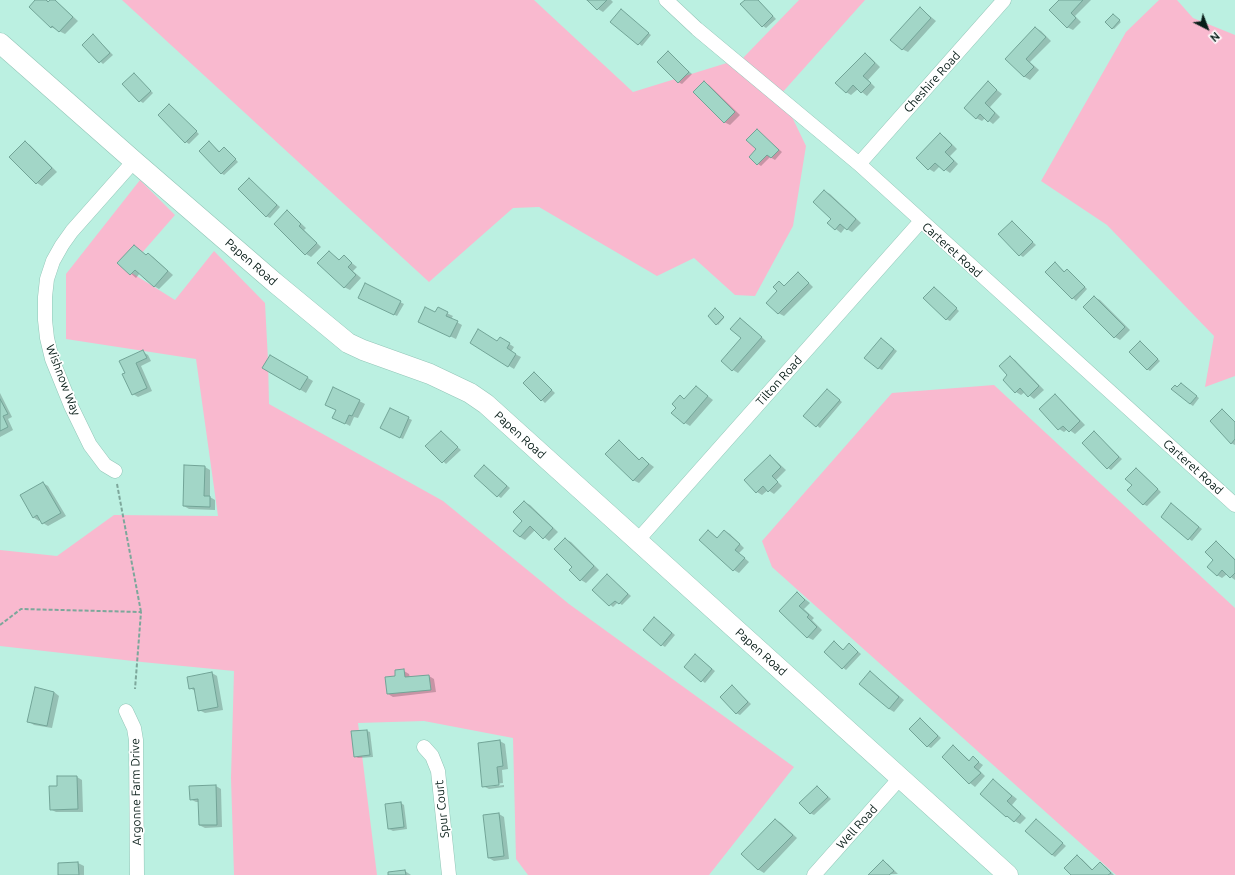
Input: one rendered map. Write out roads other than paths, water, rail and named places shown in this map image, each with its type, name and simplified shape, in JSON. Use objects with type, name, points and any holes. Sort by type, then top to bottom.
[{"type":"street","name":"Carteret Road","points":[[666,0],[697,29],[859,164],[1235,505]]},
{"type":"street","name":"Cheshire Road","points":[[859,164],[1004,0]]},
{"type":"street","name":"Papen Road","points":[[0,43],[280,287],[348,343],[363,350],[430,374],[470,393],[486,404],[1008,875]]},
{"type":"street","name":"Wishnow Way","points":[[115,471],[105,465],[90,445],[71,406],[57,372],[47,338],[45,298],[47,279],[53,261],[62,245],[72,231],[134,161]]},
{"type":"street","name":"Tilton Road","points":[[637,540],[921,221]]},
{"type":"street","name":"Argonne Farm Drive","points":[[126,711],[134,728],[136,740],[137,875]]},
{"type":"street","name":"Spur Court","points":[[424,747],[432,756],[438,771],[449,875]]},
{"type":"street","name":"Well Road","points":[[814,875],[900,778]]}]
